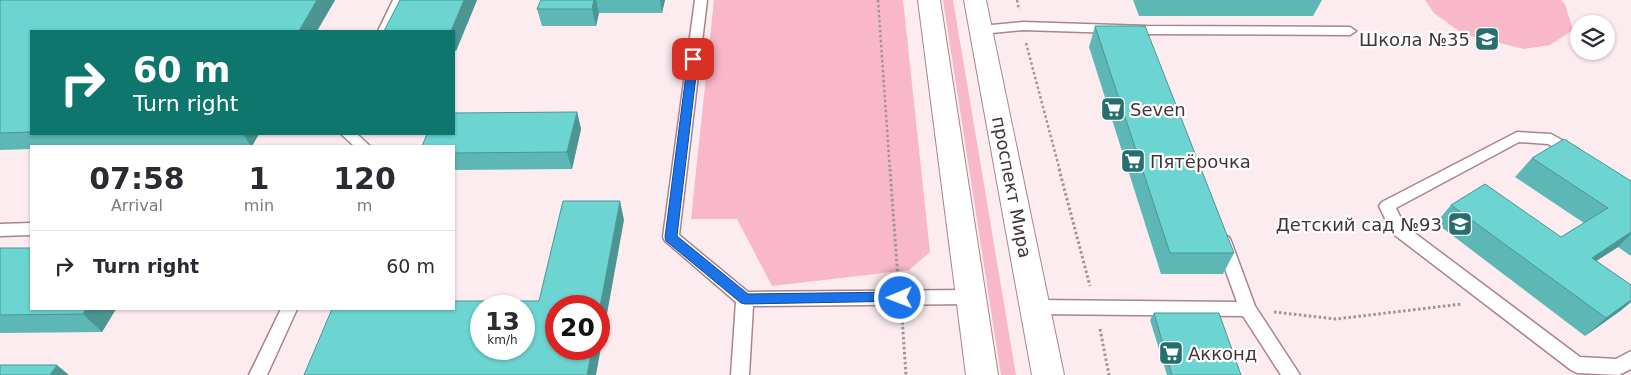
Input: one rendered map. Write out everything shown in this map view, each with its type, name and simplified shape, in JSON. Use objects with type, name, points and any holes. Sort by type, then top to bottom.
[{"type":"main road","points":[[929,0],[982,375]]},
{"type":"main road","name":"проспект Мира","points":[[975,0],[1048,375]]},
{"type":"lane","points":[[384,30],[399,0]]},
{"type":"lane","points":[[701,0],[671,237],[745,299],[971,297]]},
{"type":"lane","points":[[981,30],[1023,26],[1147,30],[1350,31]]},
{"type":"lane","points":[[1147,30],[1154,49]]},
{"type":"lane","points":[[349,135],[362,145]]},
{"type":"lane","points":[[1583,159],[1551,139],[1517,137],[1387,206],[1398,229],[1577,365],[1619,367],[1631,359]]},
{"type":"lane","points":[[1218,225],[1248,309],[1291,375]]},
{"type":"lane","points":[[0,230],[30,229]]},
{"type":"lane","points":[[740,375],[745,299]]},
{"type":"lane","points":[[1035,307],[1248,309]]},
{"type":"lane","points":[[258,375],[289,310]]},
{"type":"path","points":[[878,0],[899,284]]},
{"type":"path","points":[[1026,40],[1092,293]]},
{"type":"path","points":[[1248,309],[1336,318],[1492,301]]},
{"type":"path","points":[[902,313],[906,375]]},
{"type":"path","points":[[1099,327],[1109,375]]},
{"type":"shaded area","points":[[714,0],[903,0],[930,252],[909,270],[772,286],[737,219],[691,219]]},
{"type":"shaded area","points":[[943,0],[953,0],[1016,375],[1001,375]]},
{"type":"shaded area","points":[[1425,0],[1561,0],[1565,4],[1570,20],[1570,32],[1550,45],[1524,49],[1463,34],[1434,13]]},
{"type":"building","points":[[0,0],[317,0],[300,30],[30,30],[30,132],[0,133]]},
{"type":"building","points":[[400,0],[464,0],[451,30],[385,30]]},
{"type":"building","points":[[541,0],[594,0],[592,9],[537,9]]},
{"type":"building","points":[[1095,26],[1145,26],[1234,253],[1170,253]]},
{"type":"building","points":[[577,112],[567,152],[455,153],[455,145],[422,145],[427,135],[455,135],[455,113]]},
{"type":"building","points":[[1564,139],[1631,181],[1631,232],[1592,258],[1631,285],[1631,300],[1606,318],[1451,205],[1485,184],[1561,237],[1608,208],[1532,158]]},
{"type":"building","points":[[563,201],[620,201],[602,295],[545,295],[545,360],[590,360],[587,375],[304,375],[332,310],[455,310],[455,301],[470,301],[470,360],[535,360],[535,301],[539,301]]},
{"type":"building","points":[[0,248],[30,248],[30,310],[85,310],[83,314],[0,315]]},
{"type":"building","points":[[1154,313],[1219,313],[1241,375],[1172,375]]},
{"type":"building","points":[[0,365],[57,365],[50,375],[0,375]]},
{"type":"place","name":"Школа №35","points":[[1487,39]]},
{"type":"place","name":"Seven","points":[[1113,109]]},
{"type":"place","name":"Пятёрочка","points":[[1133,161]]},
{"type":"place","name":"Детский сад №93","points":[[1460,224]]},
{"type":"place","name":"Акконд","points":[[1171,353]]},
{"type":"route","points":[[693,59],[671,237],[745,299],[900,298]]}]
